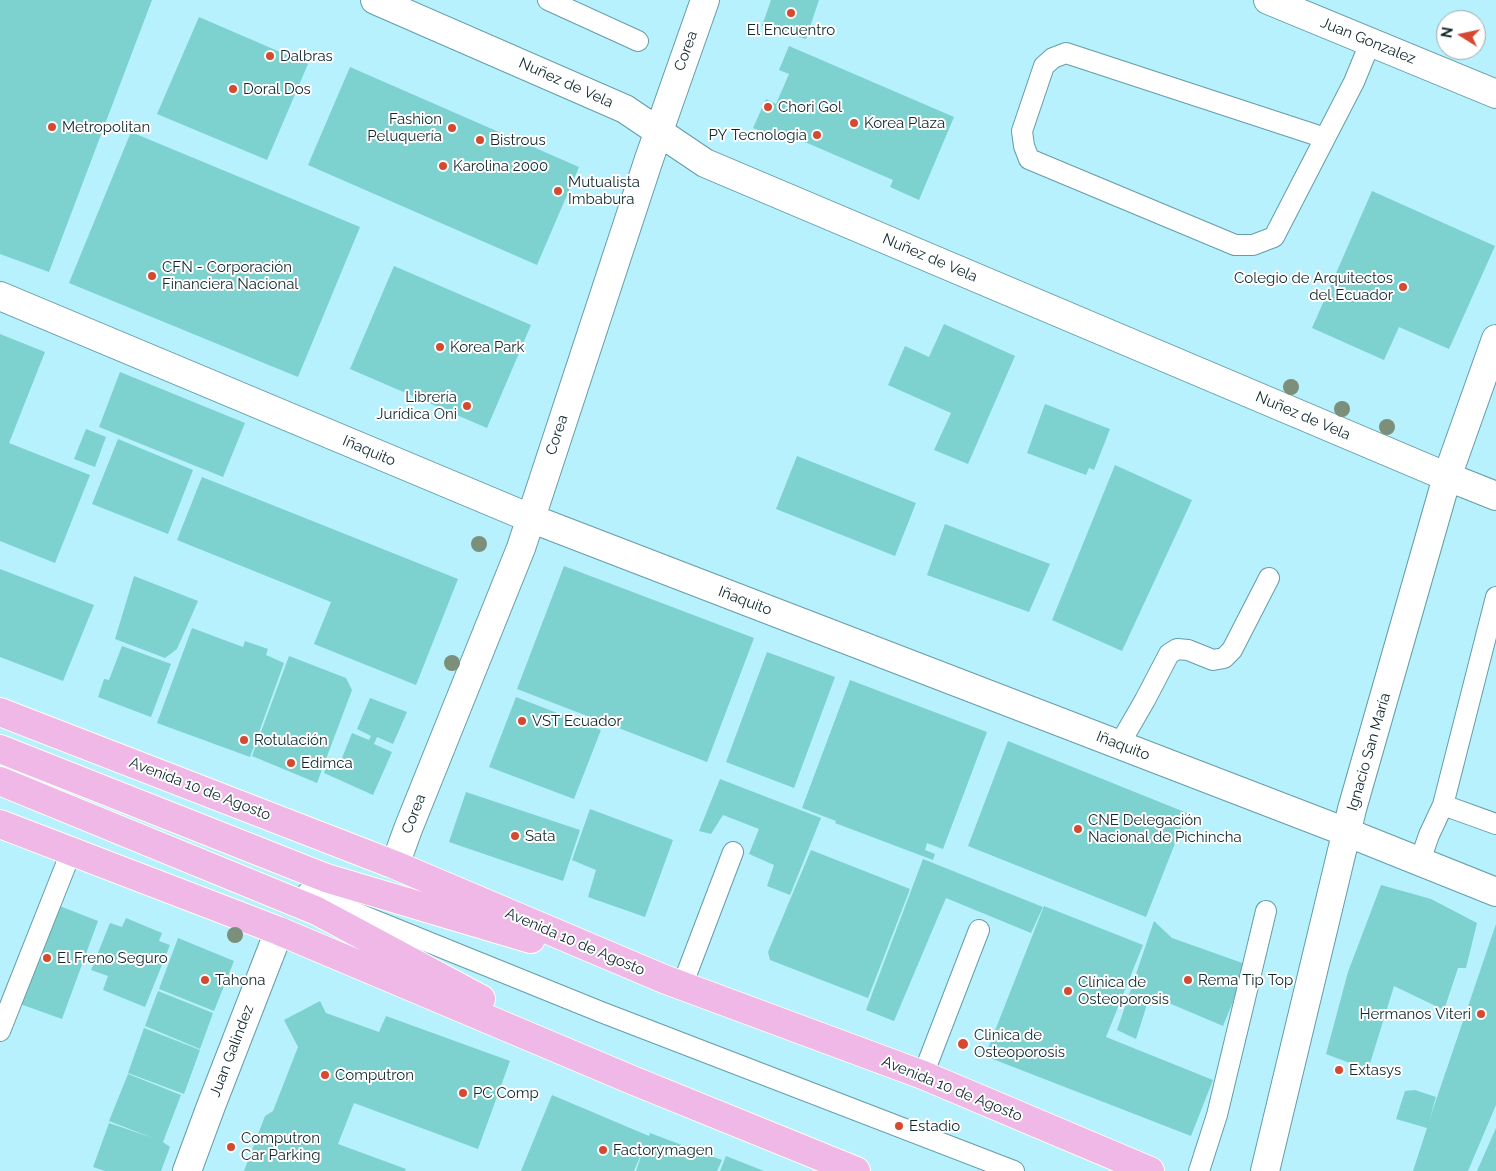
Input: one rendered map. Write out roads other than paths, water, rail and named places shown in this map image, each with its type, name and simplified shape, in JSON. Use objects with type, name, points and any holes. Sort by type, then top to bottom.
[{"type":"main road","name":"Avenida 10 de Agosto","points":[[0,712],[395,865],[673,983],[923,1076],[1150,1171]]},
{"type":"main road","points":[[0,749],[326,878],[673,983]]},
{"type":"main road","points":[[0,781],[317,912],[632,1080]]},
{"type":"main road","points":[[0,824],[279,931],[632,1080],[856,1171]]},
{"type":"street","name":"Nuñez de Vela","points":[[375,0],[625,109],[705,163],[1496,496]]},
{"type":"street","name":"Corea","points":[[395,865],[521,548],[658,132],[705,0]]},
{"type":"street","name":"Juan Gonzalez","points":[[1268,0],[1496,94]]},
{"type":"street","name":"Iñaquito","points":[[0,296],[530,518],[1346,832],[1496,892]]},
{"type":"street","name":"Ignacio San María","points":[[1265,1171],[1346,832],[1447,476],[1496,339]]},
{"type":"street","name":"Juan Galindez","points":[[187,1171],[210,1106],[279,931]]},
{"type":"lane","points":[[559,2],[638,41]]},
{"type":"lane","points":[[1325,138],[1066,53],[1052,58],[1044,66],[1022,130],[1024,146],[1030,159],[1235,245],[1254,245],[1274,237],[1354,82],[1370,43]]},
{"type":"lane","points":[[1119,745],[1169,654],[1177,649],[1188,650],[1213,660],[1224,658],[1232,650],[1269,578]]},
{"type":"lane","points":[[1420,861],[1429,835],[1443,805],[1496,597]]},
{"type":"lane","points":[[1443,805],[1496,824]]},
{"type":"lane","points":[[200,850],[601,1012],[1014,1171]]},
{"type":"lane","points":[[0,1031],[71,852]]},
{"type":"lane","points":[[673,983],[733,852]]},
{"type":"lane","points":[[1199,1171],[1217,1115],[1266,911]]},
{"type":"lane","points":[[923,1076],[979,930]]},
{"type":"place","name":"El Encuentro","points":[[791,13]]},
{"type":"place","name":"Dalbras","points":[[270,56]]},
{"type":"place","name":"Doral Dos","points":[[233,89]]},
{"type":"place","name":"Chori Gol","points":[[768,107]]},
{"type":"place","name":"Korea Plaza","points":[[854,123]]},
{"type":"place","name":"Metropolitan","points":[[52,127]]},
{"type":"place","name":"Fashion Peluquería","points":[[452,128]]},
{"type":"place","name":"PY Tecnologia","points":[[817,135]]},
{"type":"place","name":"Bistrous","points":[[480,140]]},
{"type":"place","name":"Karolina 2000","points":[[443,166]]},
{"type":"place","name":"Mutualista Imbabura","points":[[558,191]]},
{"type":"place","name":"CFN - Corporación Financiera Nacional","points":[[152,276]]},
{"type":"place","name":"Colegio de Arquitectos del Ecuador","points":[[1403,287]]},
{"type":"place","name":"Korea Park","points":[[440,347]]},
{"type":"place","name":"Librería Jurídica Oni","points":[[467,406]]},
{"type":"place","name":"VST Ecuador","points":[[522,721]]},
{"type":"place","name":"Rotulación","points":[[244,740]]},
{"type":"place","name":"Edimca","points":[[291,763]]},
{"type":"place","name":"CNE Delegación Nacional de Pichincha","points":[[1078,829]]},
{"type":"place","name":"Sata","points":[[515,836]]},
{"type":"place","name":"El Freno Seguro","points":[[47,958]]},
{"type":"place","name":"Tahona","points":[[205,980]]},
{"type":"place","name":"Rema Tip Top","points":[[1188,980]]},
{"type":"place","name":"Clínica de Osteoporosis","points":[[1068,991]]},
{"type":"place","name":"Hermanos Viteri","points":[[1481,1014]]},
{"type":"place","name":"Clinica de Osteoporosis","points":[[963,1044]]},
{"type":"place","name":"Extasys","points":[[1339,1070]]},
{"type":"place","name":"Computron","points":[[325,1075]]},
{"type":"place","name":"PC Comp","points":[[463,1093]]},
{"type":"place","name":"Estadio","points":[[899,1126]]},
{"type":"place","name":"Computron Car Parking","points":[[231,1147]]},
{"type":"place","name":"Factorymagen","points":[[603,1150]]}]
